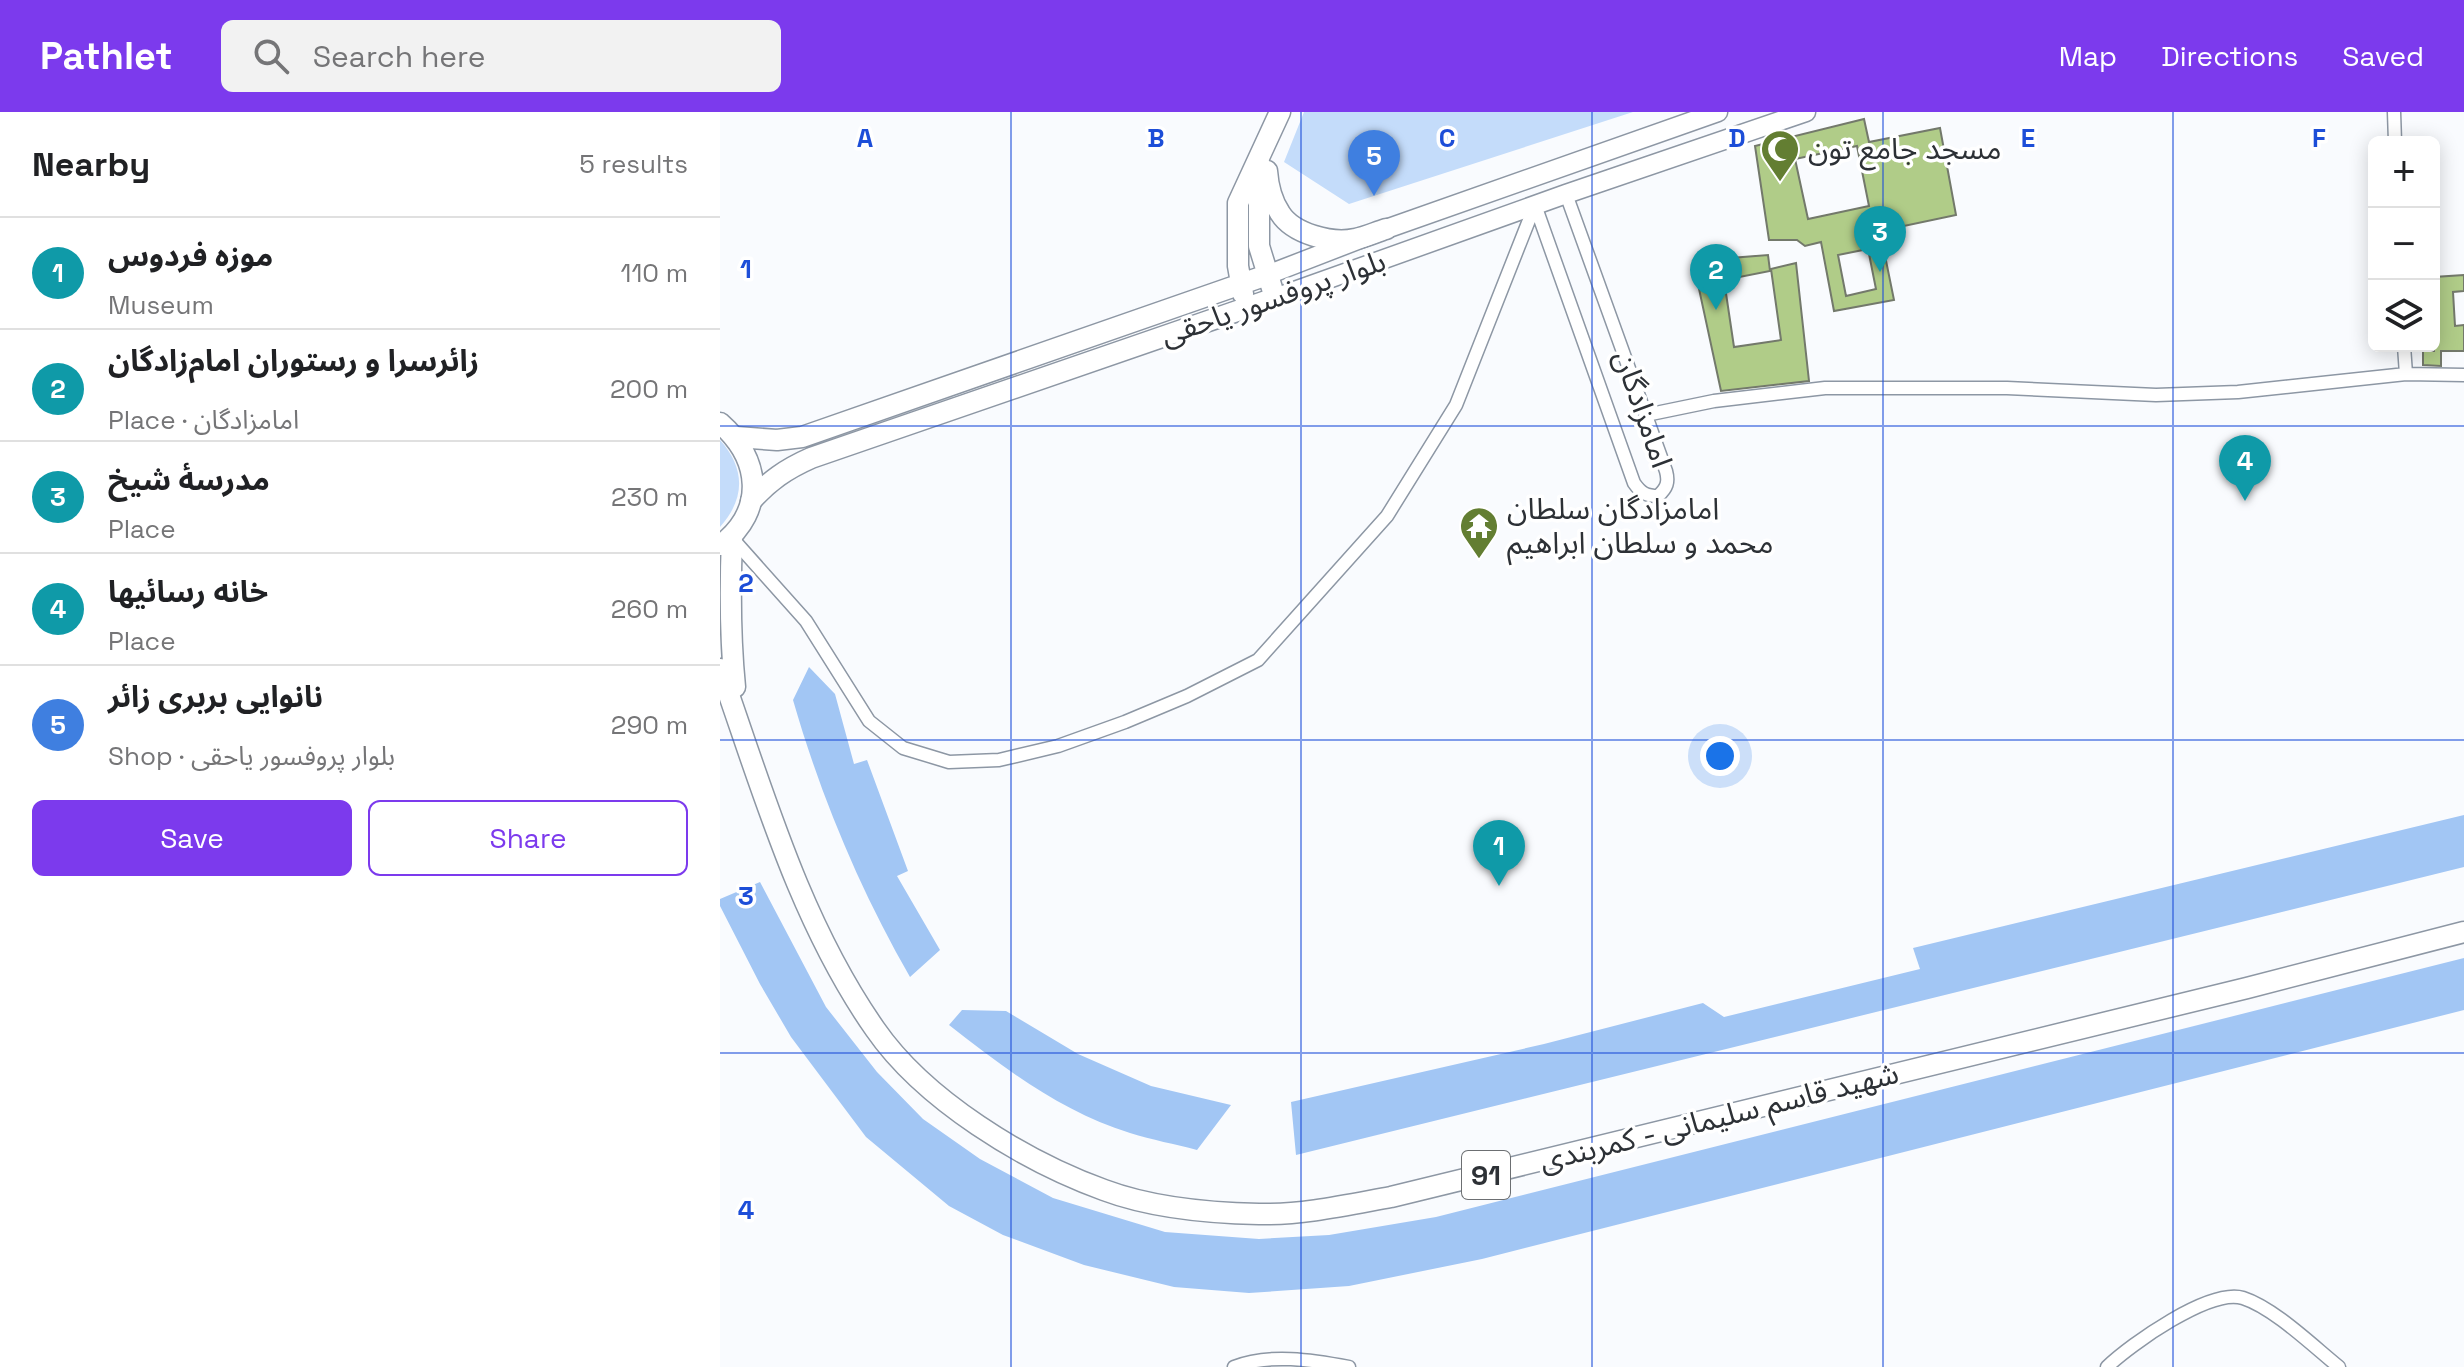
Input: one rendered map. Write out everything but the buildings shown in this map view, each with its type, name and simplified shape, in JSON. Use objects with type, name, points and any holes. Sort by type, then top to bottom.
[{"type":"main road","points":[[1189,301],[1213,284],[1229,263],[1238,203],[1280,112]]},
{"type":"main road","name":"بلوار پروفسور یاحقی","points":[[736,437],[777,440],[802,437],[1189,301],[1239,275],[1386,229],[1718,112]]},
{"type":"main road","name":"بلوار پروفسور یاحقی","points":[[751,501],[777,476],[811,458],[1806,112]]},
{"type":"main road","points":[[1262,153],[1269,187],[1280,214],[1294,227],[1323,238],[1353,240],[1386,229],[1396,255]]},
{"type":"main road","points":[[1262,153],[1258,228],[1265,268],[1275,298]]},
{"type":"main road","points":[[1238,203],[1239,275],[1247,308]]},
{"type":"main road","points":[[720,423],[736,437],[748,457],[753,479],[751,501]]},
{"type":"main road","name":"91","points":[[739,723],[731,652],[726,541],[744,520],[751,501]]},
{"type":"main road","name":"91","points":[[720,669],[739,723]]},
{"type":"main road","name":"شهید قاسم سلیمانی - کمربندی","points":[[739,723],[806,904],[850,990],[876,1031],[914,1073],[945,1103],[1055,1169],[1106,1191],[1212,1212],[1262,1215],[1324,1210],[1391,1197],[2464,932]]},
{"type":"street","points":[[2394,112],[2395,136]]},
{"type":"street","name":"امامزادگان","points":[[1535,205],[1634,483],[1640,492],[1658,496],[1666,489],[1668,478],[1566,194]]},
{"type":"street","points":[[726,541],[806,621],[869,721],[903,748],[949,762],[999,760],[1058,746],[1125,722],[1187,696],[1258,660],[1387,516],[1456,405],[1535,205]]},
{"type":"street","points":[[2404,352],[2406,374]]},
{"type":"street","points":[[1646,415],[1714,401],[1825,388],[2007,388],[2156,395],[2238,392],[2406,374],[2464,375]]},
{"type":"street","points":[[2107,1367],[2125,1350],[2184,1313],[2218,1298],[2239,1296],[2261,1305],[2339,1367]]},
{"type":"street","points":[[1234,1367],[1264,1360],[1294,1360],[1349,1367]]},
{"type":"shaded area","points":[[1304,112],[1633,112],[1349,204],[1284,162]]},
{"type":"shaded area","points":[[720,440],[734,461],[739,483],[734,505],[720,527]]},
{"type":"shaded area","points":[[809,667],[835,694],[854,764],[867,760],[908,871],[897,876],[940,950],[910,977],[858,877],[804,736],[793,700]]},
{"type":"shaded area","points":[[2464,815],[2464,867],[1296,1155],[1291,1102],[1544,1044],[1703,1003],[1724,1017],[1920,969],[1913,948]]},
{"type":"shaded area","points":[[760,882],[826,1007],[877,1072],[923,1119],[980,1159],[1053,1198],[1165,1232],[1259,1239],[1329,1235],[1436,1217],[2464,958],[2464,1010],[1482,1259],[1349,1286],[1249,1293],[1174,1287],[1084,1265],[1003,1235],[949,1206],[866,1137],[791,1037],[720,906],[720,899]]},
{"type":"shaded area","points":[[962,1010],[1006,1011],[1078,1054],[1151,1086],[1231,1105],[1197,1150],[1130,1133],[1058,1101],[991,1057],[949,1025]]},
{"type":"place","name":"مسجد جامع تون","points":[[1780,183]]},
{"type":"place","name":"نانوایی بربری زائر","points":[[1374,196]]},
{"type":"place","name":"مدرسهٔ شیخ","points":[[1880,272]]},
{"type":"place","name":"زائرسرا و رستوران امام‌زادگان","points":[[1716,310]]},
{"type":"place","name":"خانه رسائیها","points":[[2245,501]]},
{"type":"place","name":"امامزادگان سلطان محمد و سلطان ابراهیم","points":[[1479,560]]},
{"type":"place","name":"موزه فردوس","points":[[1499,886]]}]
